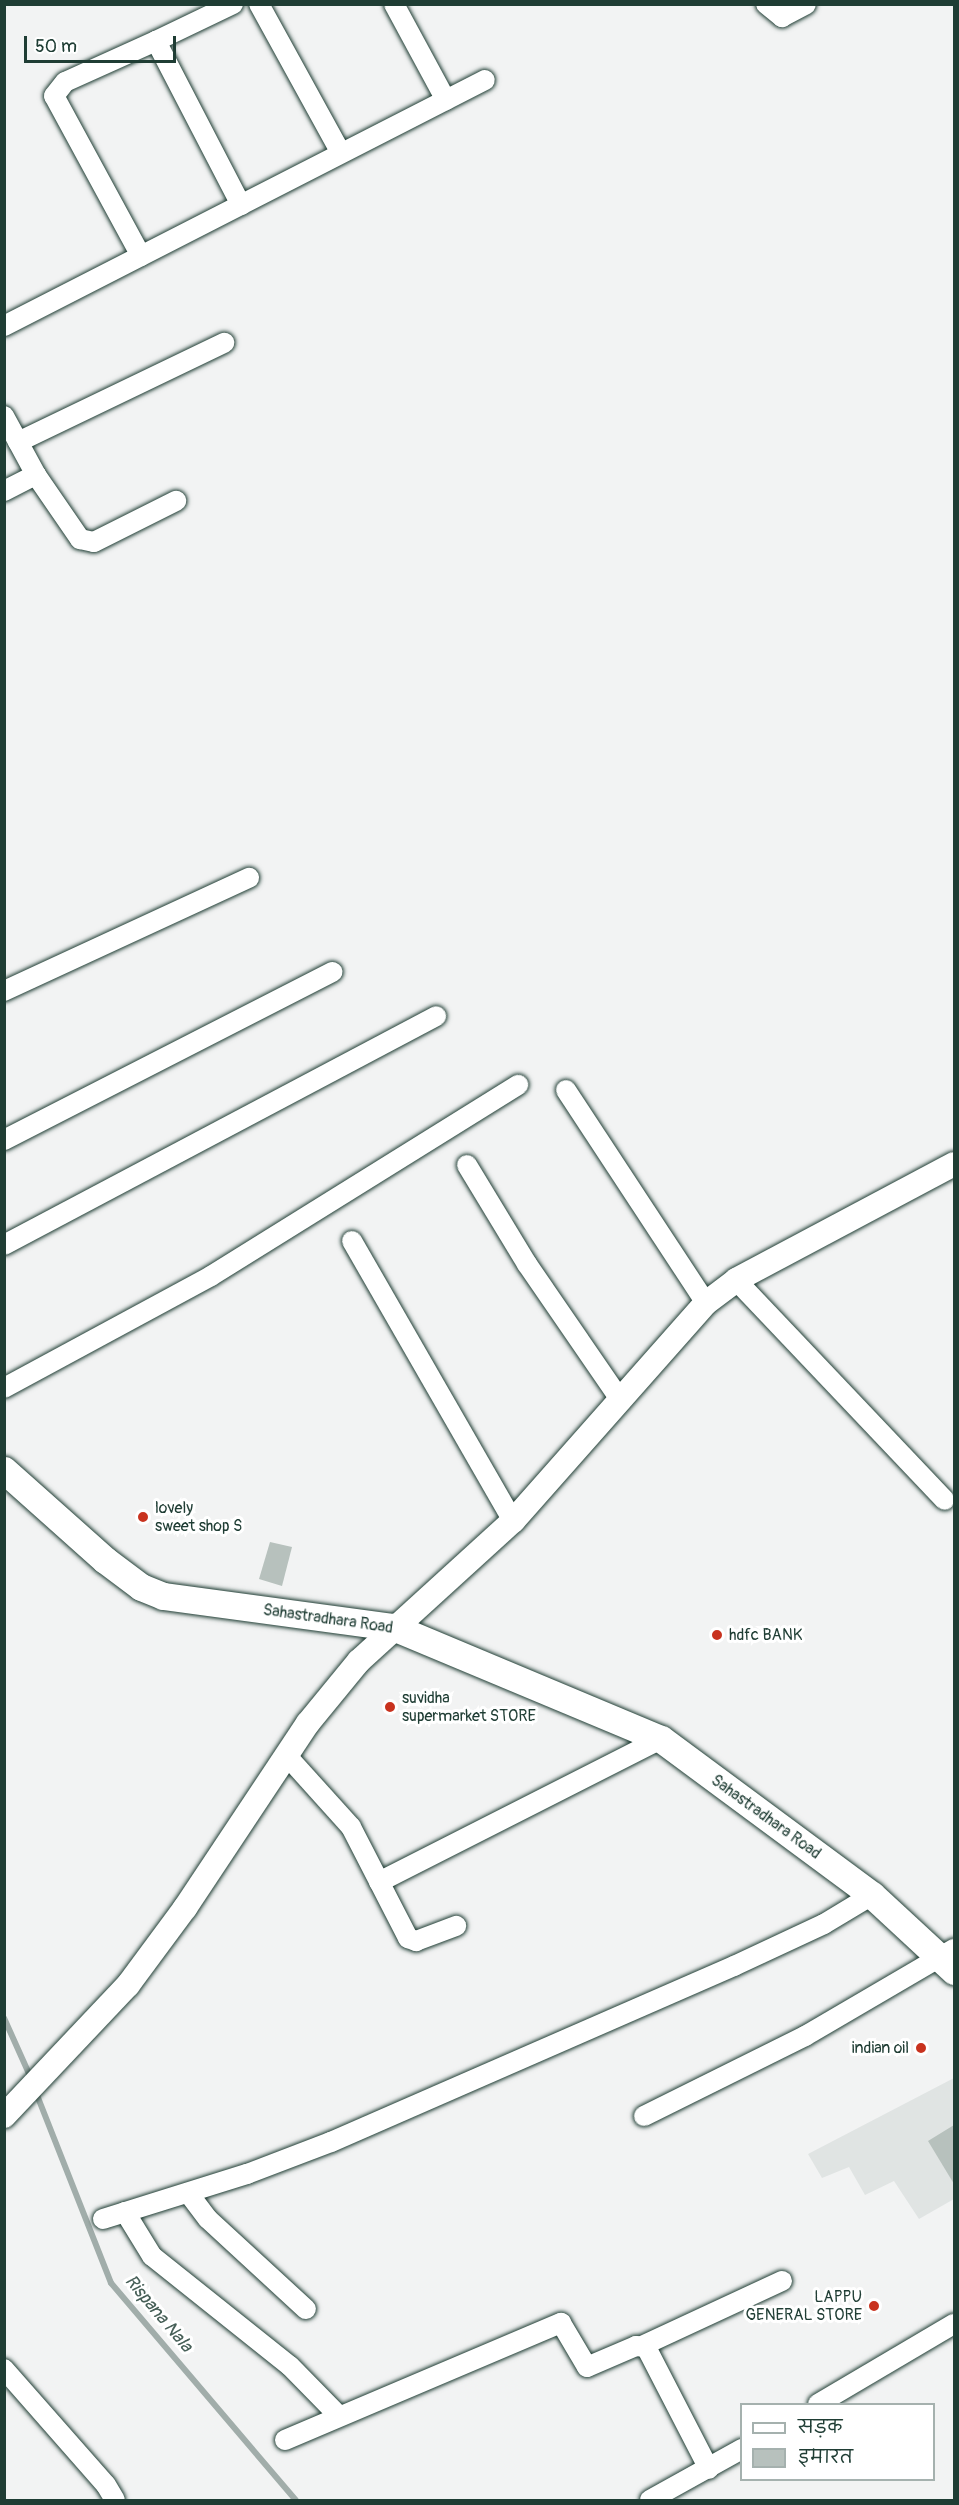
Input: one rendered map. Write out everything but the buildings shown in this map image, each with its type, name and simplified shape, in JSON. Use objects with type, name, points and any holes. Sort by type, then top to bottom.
[{"type":"main road","name":"Sahastradhara Road","points":[[4,1470],[105,1560],[141,1587],[163,1596],[393,1627],[661,1739],[872,1895],[950,1959]]},
{"type":"street","points":[[141,256],[54,96],[65,82],[233,4]]},
{"type":"street","points":[[259,4],[341,153]]},
{"type":"street","points":[[394,4],[446,100]]},
{"type":"street","points":[[766,4],[783,17],[806,4]]},
{"type":"street","points":[[156,41],[241,205]]},
{"type":"street","points":[[4,326],[485,80]]},
{"type":"street","points":[[18,442],[224,343]]},
{"type":"street","points":[[4,416],[36,475],[80,539],[94,542],[176,501]]},
{"type":"street","points":[[4,491],[36,475]]},
{"type":"street","points":[[4,991],[249,878]]},
{"type":"street","points":[[4,1140],[332,972]]},
{"type":"street","points":[[4,1245],[436,1017]]},
{"type":"street","points":[[4,1388],[211,1276],[518,1085]]},
{"type":"street","points":[[566,1090],[706,1303]]},
{"type":"street","points":[[467,1164],[527,1264],[621,1401]]},
{"type":"street","points":[[4,2116],[54,2060],[128,1984],[288,1757],[314,1715],[393,1627],[513,1521],[706,1303],[736,1280],[954,1164]]},
{"type":"street","points":[[352,1241],[513,1521]]},
{"type":"street","points":[[736,1280],[945,1500]]},
{"type":"street","points":[[379,1882],[661,1739]]},
{"type":"street","points":[[288,1757],[351,1827],[405,1933],[413,1940],[456,1926]]},
{"type":"street","points":[[103,2219],[189,2194],[331,2142],[734,1966],[824,1924],[872,1895]]},
{"type":"street","points":[[644,2116],[805,2036],[950,1959]]},
{"type":"street","points":[[189,2194],[208,2219],[306,2309]]},
{"type":"street","points":[[125,2212],[152,2256],[291,2366],[339,2416]]},
{"type":"street","points":[[285,2440],[490,2356],[559,2323],[566,2324],[587,2367],[644,2345],[782,2281]]},
{"type":"street","points":[[820,2403],[954,2324]]},
{"type":"street","points":[[644,2345],[709,2469]]},
{"type":"street","points":[[4,2369],[106,2485],[115,2500]]},
{"type":"street","points":[[651,2500],[740,2451]]},
{"type":"shaded area","points":[[954,2078],[954,2199],[919,2219],[894,2181],[865,2195],[849,2167],[822,2178],[808,2154]]},
{"type":"waterway","name":"Rispana Nala","points":[[4,2018],[31,2078]]},
{"type":"waterway","name":"Rispana Nala","points":[[35,2090],[111,2283],[296,2500]]},
{"type":"place","name":"lovely sweet shop S","points":[[143,1517]]},
{"type":"place","name":"hdfc BANK","points":[[717,1635]]},
{"type":"place","name":"suvidha supermarket STORE","points":[[390,1707]]},
{"type":"place","name":"indian oil","points":[[921,2048]]},
{"type":"place","name":"LAPPU GENERAL STORE","points":[[874,2306]]}]
